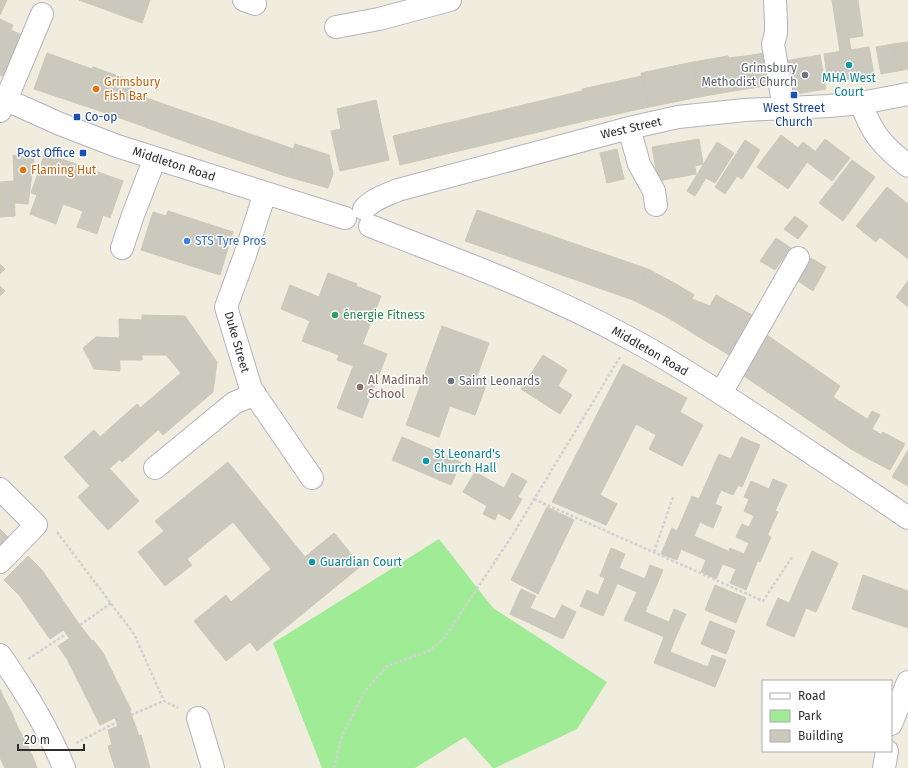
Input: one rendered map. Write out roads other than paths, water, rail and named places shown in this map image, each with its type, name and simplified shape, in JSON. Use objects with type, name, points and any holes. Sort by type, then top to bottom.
[{"type":"street","points":[[336,27],[380,19],[450,0]]},
{"type":"street","points":[[775,0],[776,33],[773,44],[784,108]]},
{"type":"street","name":"Middleton Road","points":[[42,14],[2,103],[117,146],[265,193],[360,218],[492,273],[567,307],[630,339],[721,393],[908,518]]},
{"type":"street","name":"West Street","points":[[360,218],[372,202],[398,190],[629,128],[678,117],[710,113],[829,106],[908,94]]},
{"type":"street","points":[[861,102],[869,124],[880,141],[908,166]]},
{"type":"street","points":[[629,128],[639,164],[643,173],[652,185],[656,205]]},
{"type":"street","points":[[122,248],[155,158]]},
{"type":"street","name":"Duke Street","points":[[265,193],[226,307],[251,389],[312,478]]},
{"type":"street","points":[[721,393],[798,258]]},
{"type":"street","points":[[155,468],[234,403],[255,394]]},
{"type":"street","points":[[0,489],[36,525],[0,562]]},
{"type":"street","points":[[6,663],[61,760]]},
{"type":"street","points":[[892,722],[908,682]]},
{"type":"street","points":[[198,718],[213,768]]},
{"type":"street","points":[[884,768],[887,752]]},
{"type":"place","name":"MHA West Court","points":[[849,65]]},
{"type":"place","name":"Grimsbury Methodist Church","points":[[805,75]]},
{"type":"place","name":"Grimsbury Fish Bar","points":[[96,89]]},
{"type":"place","name":"West Street Church","points":[[794,95]]},
{"type":"place","name":"Co-op","points":[[77,117]]},
{"type":"place","name":"Post Office","points":[[83,153]]},
{"type":"place","name":"Flaming Hut","points":[[23,170]]},
{"type":"place","name":"STS Tyre Pros","points":[[187,241]]},
{"type":"place","name":"énergie Fitness","points":[[335,315]]},
{"type":"place","name":"Saint Leonards","points":[[451,381]]},
{"type":"place","name":"Al Madinah School","points":[[360,387]]},
{"type":"place","name":"St Leonard's Church Hall","points":[[426,461]]},
{"type":"place","name":"Guardian Court","points":[[312,562]]}]
